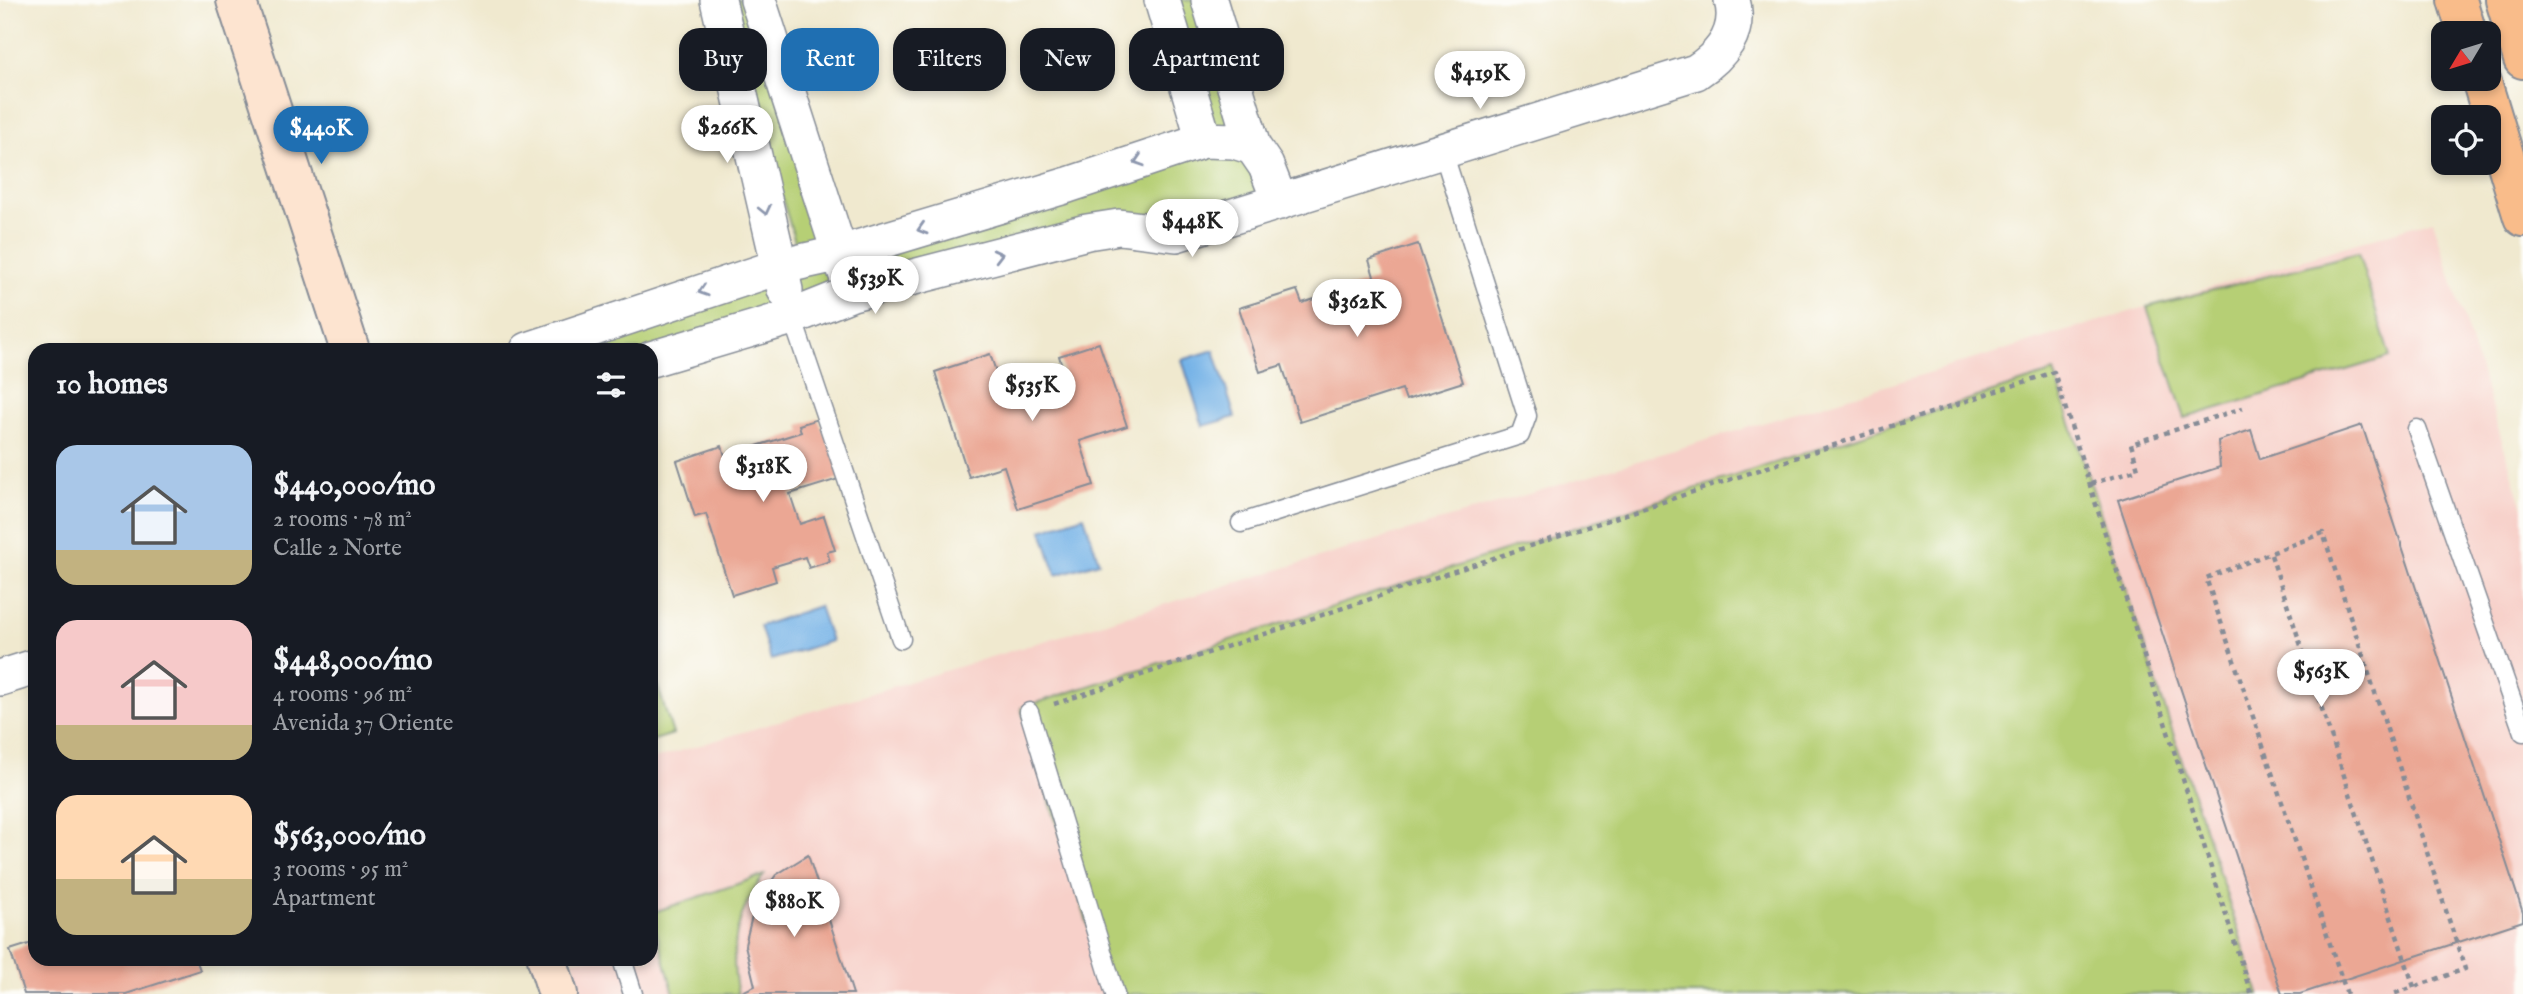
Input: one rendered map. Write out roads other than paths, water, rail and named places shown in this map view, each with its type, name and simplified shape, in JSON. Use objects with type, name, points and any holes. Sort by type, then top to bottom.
[{"type":"highway","points":[[2457,0],[2463,21]]},
{"type":"highway","points":[[2505,0],[2523,59]]},
{"type":"highway","points":[[2485,91],[2523,217]]},
{"type":"main road","points":[[242,5],[347,343]]},
{"type":"main road","points":[[549,966],[558,994]]},
{"type":"street","points":[[718,0],[778,267],[792,317]]},
{"type":"street","points":[[758,0],[852,293]]},
{"type":"street","points":[[1162,0],[1204,140]]},
{"type":"street","points":[[1209,0],[1253,147],[1266,166],[1280,202]]},
{"type":"street","points":[[658,357],[792,317],[852,293],[1087,232],[1119,227],[1176,234],[1696,72],[1724,49],[1732,31],[1735,12],[1731,0]]},
{"type":"street","points":[[549,343],[778,267],[841,253],[1068,185],[1204,140],[1234,141],[1253,147]]},
{"type":"street","points":[[1068,185],[1087,232]]},
{"type":"street","points":[[0,678],[28,669]]},
{"type":"lane","points":[[1241,523],[1520,435],[1527,416],[1443,152]]},
{"type":"lane","points":[[792,317],[901,639]]},
{"type":"lane","points":[[2417,429],[2523,732]]},
{"type":"lane","points":[[1030,712],[1115,994]]},
{"type":"lane","points":[[624,966],[633,994]]},
{"type":"water","points":[[1214,350],[1235,417],[1203,426],[1182,360]]},
{"type":"water","points":[[1084,516],[1099,562],[1056,575],[1042,530]]},
{"type":"water","points":[[819,606],[831,641],[771,660],[760,626]]}]
